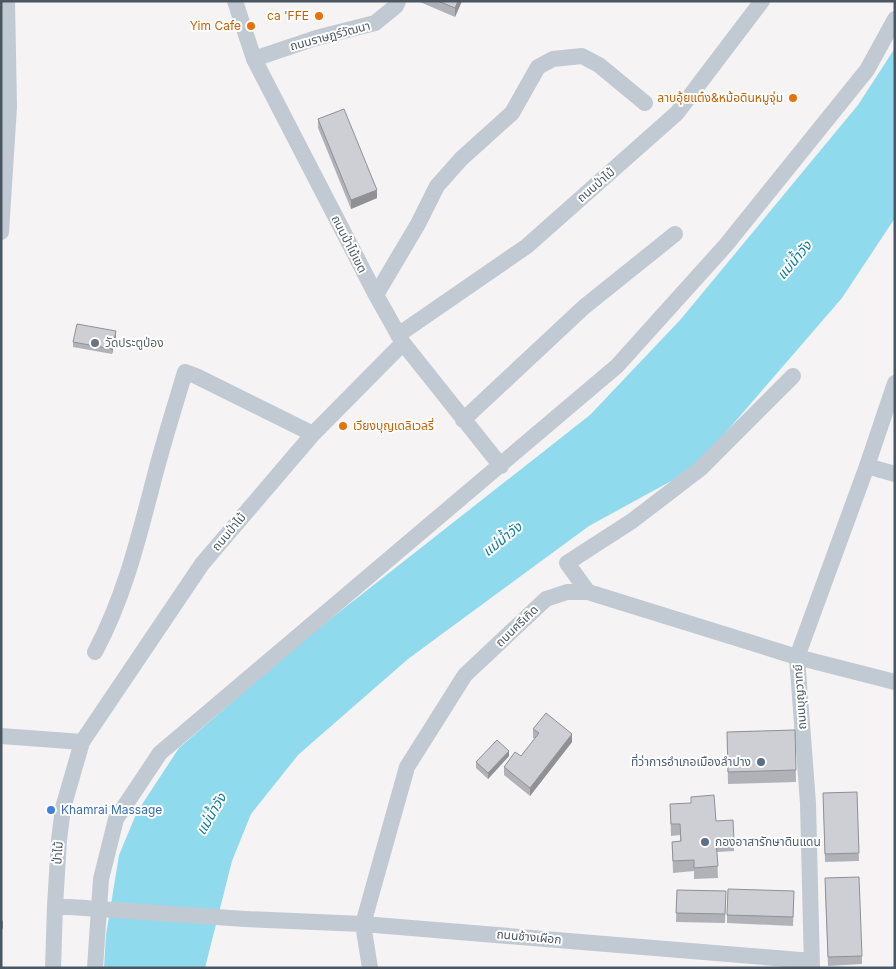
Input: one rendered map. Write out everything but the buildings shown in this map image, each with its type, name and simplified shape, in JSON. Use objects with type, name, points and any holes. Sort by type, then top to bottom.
[{"type":"street","points":[[1,232],[6,1]]},
{"type":"street","name":"ถนนป่าไม้เขต","points":[[235,1],[254,59],[400,339],[501,466]]},
{"type":"street","name":"ถนนราษฎร์วัฒนา","points":[[254,59],[316,38],[375,23],[396,6],[398,1]]},
{"type":"street","name":"ถนนป่าไม้","points":[[82,742],[202,564],[313,434],[400,339],[527,246],[677,112],[762,1]]},
{"type":"street","points":[[95,968],[101,879],[116,819],[160,753],[617,366],[726,245],[867,70],[895,20]]},
{"type":"street","points":[[376,295],[418,224],[436,186],[461,159],[512,113],[538,67],[553,59],[582,56],[599,65],[645,103]]},
{"type":"street","points":[[463,420],[584,306],[676,234]]},
{"type":"street","points":[[95,652],[108,629],[131,568],[160,456],[185,372],[313,434]]},
{"type":"street","points":[[588,592],[567,563],[632,521],[700,470],[793,376]]},
{"type":"street","name":"ถนนบุญวาทย์","points":[[812,964],[808,803],[797,656],[867,466],[895,383]]},
{"type":"street","points":[[867,466],[895,474]]},
{"type":"street","name":"ถนนศรีเกิด","points":[[363,924],[408,766],[465,675],[546,599],[567,592],[588,592],[797,656],[895,682]]},
{"type":"street","points":[[1,736],[82,742]]},
{"type":"street","name":"ป่าไม้","points":[[53,968],[54,906],[63,808],[82,742]]},
{"type":"street","name":"ถนนช้างเผือก","points":[[54,906],[245,919],[363,924],[745,962],[812,964]]},
{"type":"street","points":[[363,924],[370,968]]},
{"type":"water","name":"แม่น้ำวัง","points":[[895,48],[895,218],[842,298],[695,468],[589,526],[408,659],[298,755],[251,814],[232,861],[205,968],[104,968],[106,935],[119,855],[137,812],[179,748],[310,635],[590,415],[681,319],[858,105]]},
{"type":"place","name":"ca 'FFE","points":[[319,16]]},
{"type":"place","name":"Yim Cafe","points":[[251,26]]},
{"type":"place","name":"ลาบอุ้ยแต๋ง&หม้อดินหมูจุ่ม","points":[[793,98]]},
{"type":"place","name":"วัดประตูป่อง","points":[[95,343]]},
{"type":"place","name":"เวียงบุญเดลิเวลรี่","points":[[343,426]]},
{"type":"place","name":"ที่ว่าการอำเภอเมืองลำปาง","points":[[761,762]]},
{"type":"place","name":"Khamrai Massage","points":[[51,810]]},
{"type":"place","name":"กองอาสารักษาดินแดน","points":[[705,842]]}]
